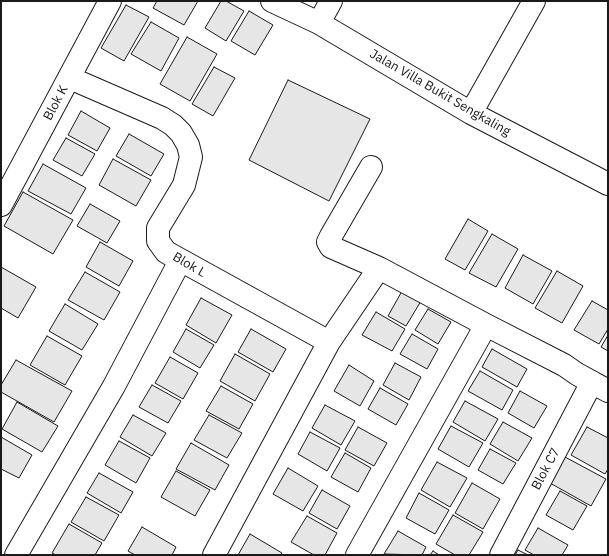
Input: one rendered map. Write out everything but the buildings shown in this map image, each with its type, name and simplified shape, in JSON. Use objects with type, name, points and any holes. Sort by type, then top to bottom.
[{"type":"street","name":"Blok K","points":[[1,206],[110,1]]},
{"type":"street","name":"Jalan Villa Bukit Sengkaling","points":[[272,1],[320,23],[471,113],[608,184]]},
{"type":"street","points":[[320,23],[331,1]]},
{"type":"street","points":[[471,113],[534,1]]},
{"type":"street","name":"Blok L","points":[[70,78],[162,118],[173,125],[181,133],[188,144],[191,157],[184,185],[158,228],[158,241],[166,252],[329,342]]},
{"type":"street","points":[[371,167],[328,242],[331,247],[379,268],[564,365],[600,387]]},
{"type":"street","points":[[16,555],[114,386],[180,261]]},
{"type":"street","points":[[214,555],[329,342],[379,268]]},
{"type":"street","points":[[357,555],[486,325]]},
{"type":"street","name":"Blok C7","points":[[501,555],[600,387]]}]
